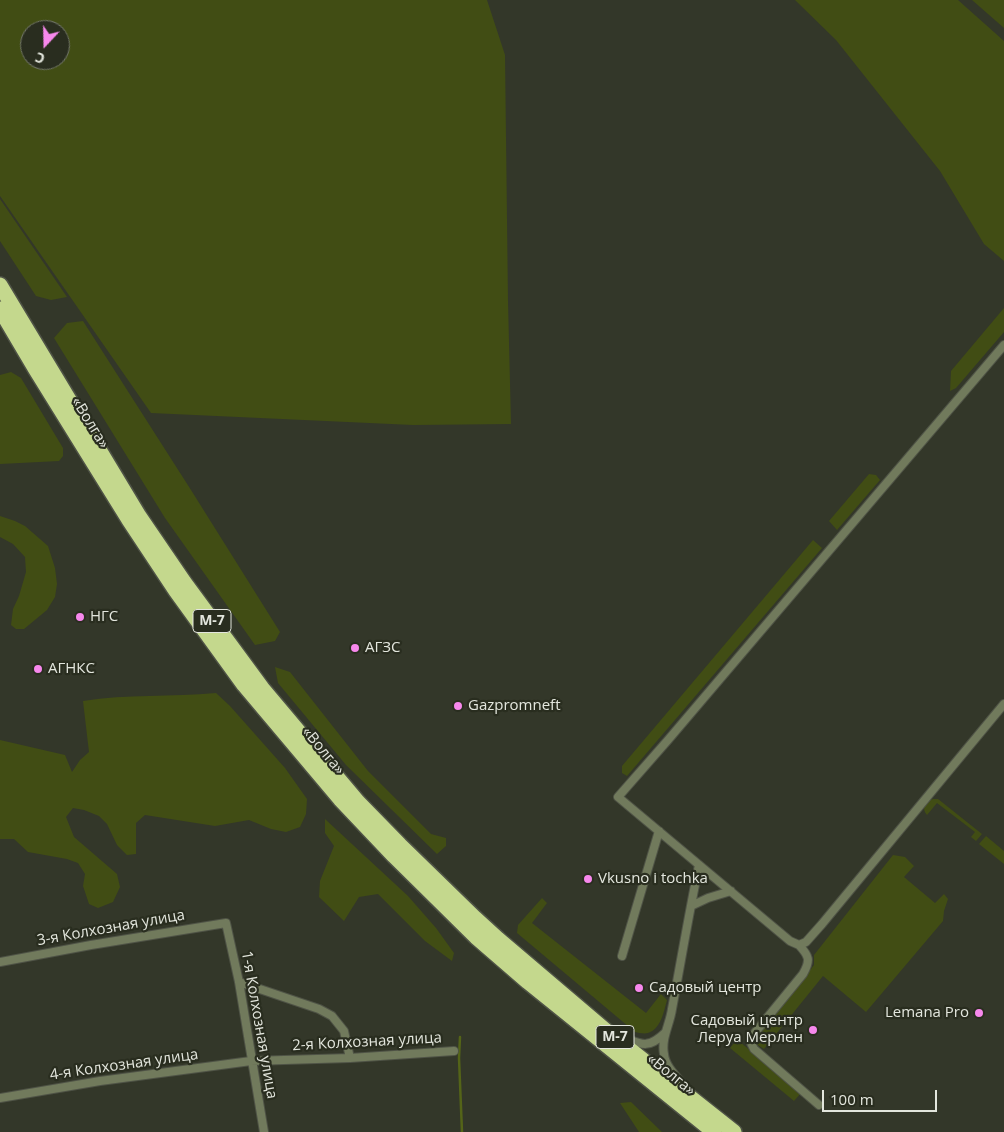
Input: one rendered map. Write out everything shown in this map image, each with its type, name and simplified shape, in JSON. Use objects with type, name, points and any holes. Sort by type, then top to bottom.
[{"type":"highway","name":"«Волга»","points":[[0,285],[139,516],[204,610],[262,688],[358,802],[474,918],[605,1030],[734,1132]]},
{"type":"highway","name":"«Волга»","points":[[0,309],[124,512],[176,591],[244,685],[340,799],[394,856],[476,937],[528,982],[714,1132]]},
{"type":"street","points":[[819,1105],[754,1049],[751,1042],[753,1035],[803,974],[809,960],[807,954],[799,945],[790,941],[618,797],[1004,344]]},
{"type":"street","points":[[799,945],[806,942],[822,924],[1004,704]]},
{"type":"street","points":[[622,956],[659,831]]},
{"type":"street","points":[[699,865],[672,1011],[663,1046],[664,1056],[671,1070],[703,1107]]},
{"type":"street","points":[[691,906],[708,898],[731,891]]},
{"type":"street","name":"3-я Колхозная улица","points":[[0,962],[226,923]]},
{"type":"street","name":"1-я Колхозная улица","points":[[226,923],[264,1132]]},
{"type":"street","points":[[238,982],[319,1009],[332,1016],[344,1031],[350,1058]]},
{"type":"street","points":[[605,1030],[640,1044],[651,1044],[665,1033]]},
{"type":"street","name":"2-я Колхозная улица","points":[[252,1061],[350,1058],[454,1051]]},
{"type":"street","name":"4-я Колхозная улица","points":[[0,1098],[100,1081],[252,1061]]},
{"type":"green space","points":[[0,0],[487,0],[505,55],[511,424],[413,425],[151,413],[0,196]]},
{"type":"green space","points":[[795,0],[958,0],[1004,41],[1004,261],[984,244],[940,171],[836,40]]},
{"type":"green space","points":[[972,0],[1004,0],[1004,28]]},
{"type":"green space","points":[[0,199],[67,297],[51,300],[36,296],[0,241]]},
{"type":"green space","points":[[1004,308],[1004,332],[956,388],[950,391],[951,371]]},
{"type":"green space","points":[[83,321],[280,632],[275,641],[255,645],[165,518],[54,338],[67,323]]},
{"type":"green space","points":[[11,372],[21,378],[63,448],[63,456],[59,461],[0,464],[0,375]]},
{"type":"green space","points":[[869,474],[876,475],[880,480],[837,530],[829,521]]},
{"type":"green space","points":[[0,516],[25,526],[48,546],[55,568],[57,584],[55,597],[47,610],[24,629],[16,629],[11,625],[13,609],[26,572],[25,557],[13,544],[0,537]]},
{"type":"green space","points":[[813,540],[822,548],[627,776],[622,773],[622,766]]},
{"type":"green space","points":[[275,667],[290,672],[368,771],[431,834],[446,838],[446,846],[437,854],[346,765],[278,683]]},
{"type":"green space","points":[[216,693],[230,706],[285,768],[307,799],[306,814],[300,827],[286,832],[271,829],[249,820],[215,826],[145,815],[136,823],[136,854],[127,855],[117,845],[107,824],[99,816],[73,808],[66,817],[74,837],[117,874],[120,887],[113,902],[98,908],[89,904],[83,886],[85,874],[78,863],[67,859],[28,852],[14,839],[0,839],[0,740],[65,755],[72,772],[80,760],[89,752],[83,701],[116,697]]},
{"type":"green space","points":[[933,799],[938,799],[982,834],[976,841],[971,837],[975,832],[937,803],[927,815],[924,810],[925,806]]},
{"type":"green space","points":[[325,819],[408,896],[436,928],[454,953],[452,961],[425,941],[378,894],[359,897],[344,921],[319,897],[320,881],[334,846],[325,833]]},
{"type":"green space","points":[[986,836],[1004,851],[1004,864],[979,844]]},
{"type":"green space","points":[[893,855],[905,857],[914,866],[904,877],[935,903],[944,894],[948,899],[943,921],[866,1012],[823,976],[764,1049],[756,1044],[757,1037],[814,965],[814,955]]},
{"type":"green space","points":[[542,898],[547,903],[532,923],[646,1013],[661,994],[667,1000],[656,1028],[648,1033],[635,1032],[517,933],[518,925]]},
{"type":"green space","points":[[735,1042],[738,1045],[740,1042],[801,1093],[794,1101],[730,1048]]},
{"type":"green space","points":[[631,1102],[662,1132],[639,1132],[620,1103]]},
{"type":"waterway","points":[[460,1037],[462,1132]]},
{"type":"place","name":"НГС","points":[[80,617]]},
{"type":"place","name":"АГЗС","points":[[355,648]]},
{"type":"place","name":"АГНКС","points":[[38,669]]},
{"type":"place","name":"Gazpromneft","points":[[458,706]]},
{"type":"place","name":"Vkusno i tochka","points":[[588,879]]},
{"type":"place","name":"Садовый центр","points":[[639,988]]},
{"type":"place","name":"Lemana Pro","points":[[979,1013]]},
{"type":"place","name":"Садовый центр Леруа Мерлен","points":[[813,1030]]}]
